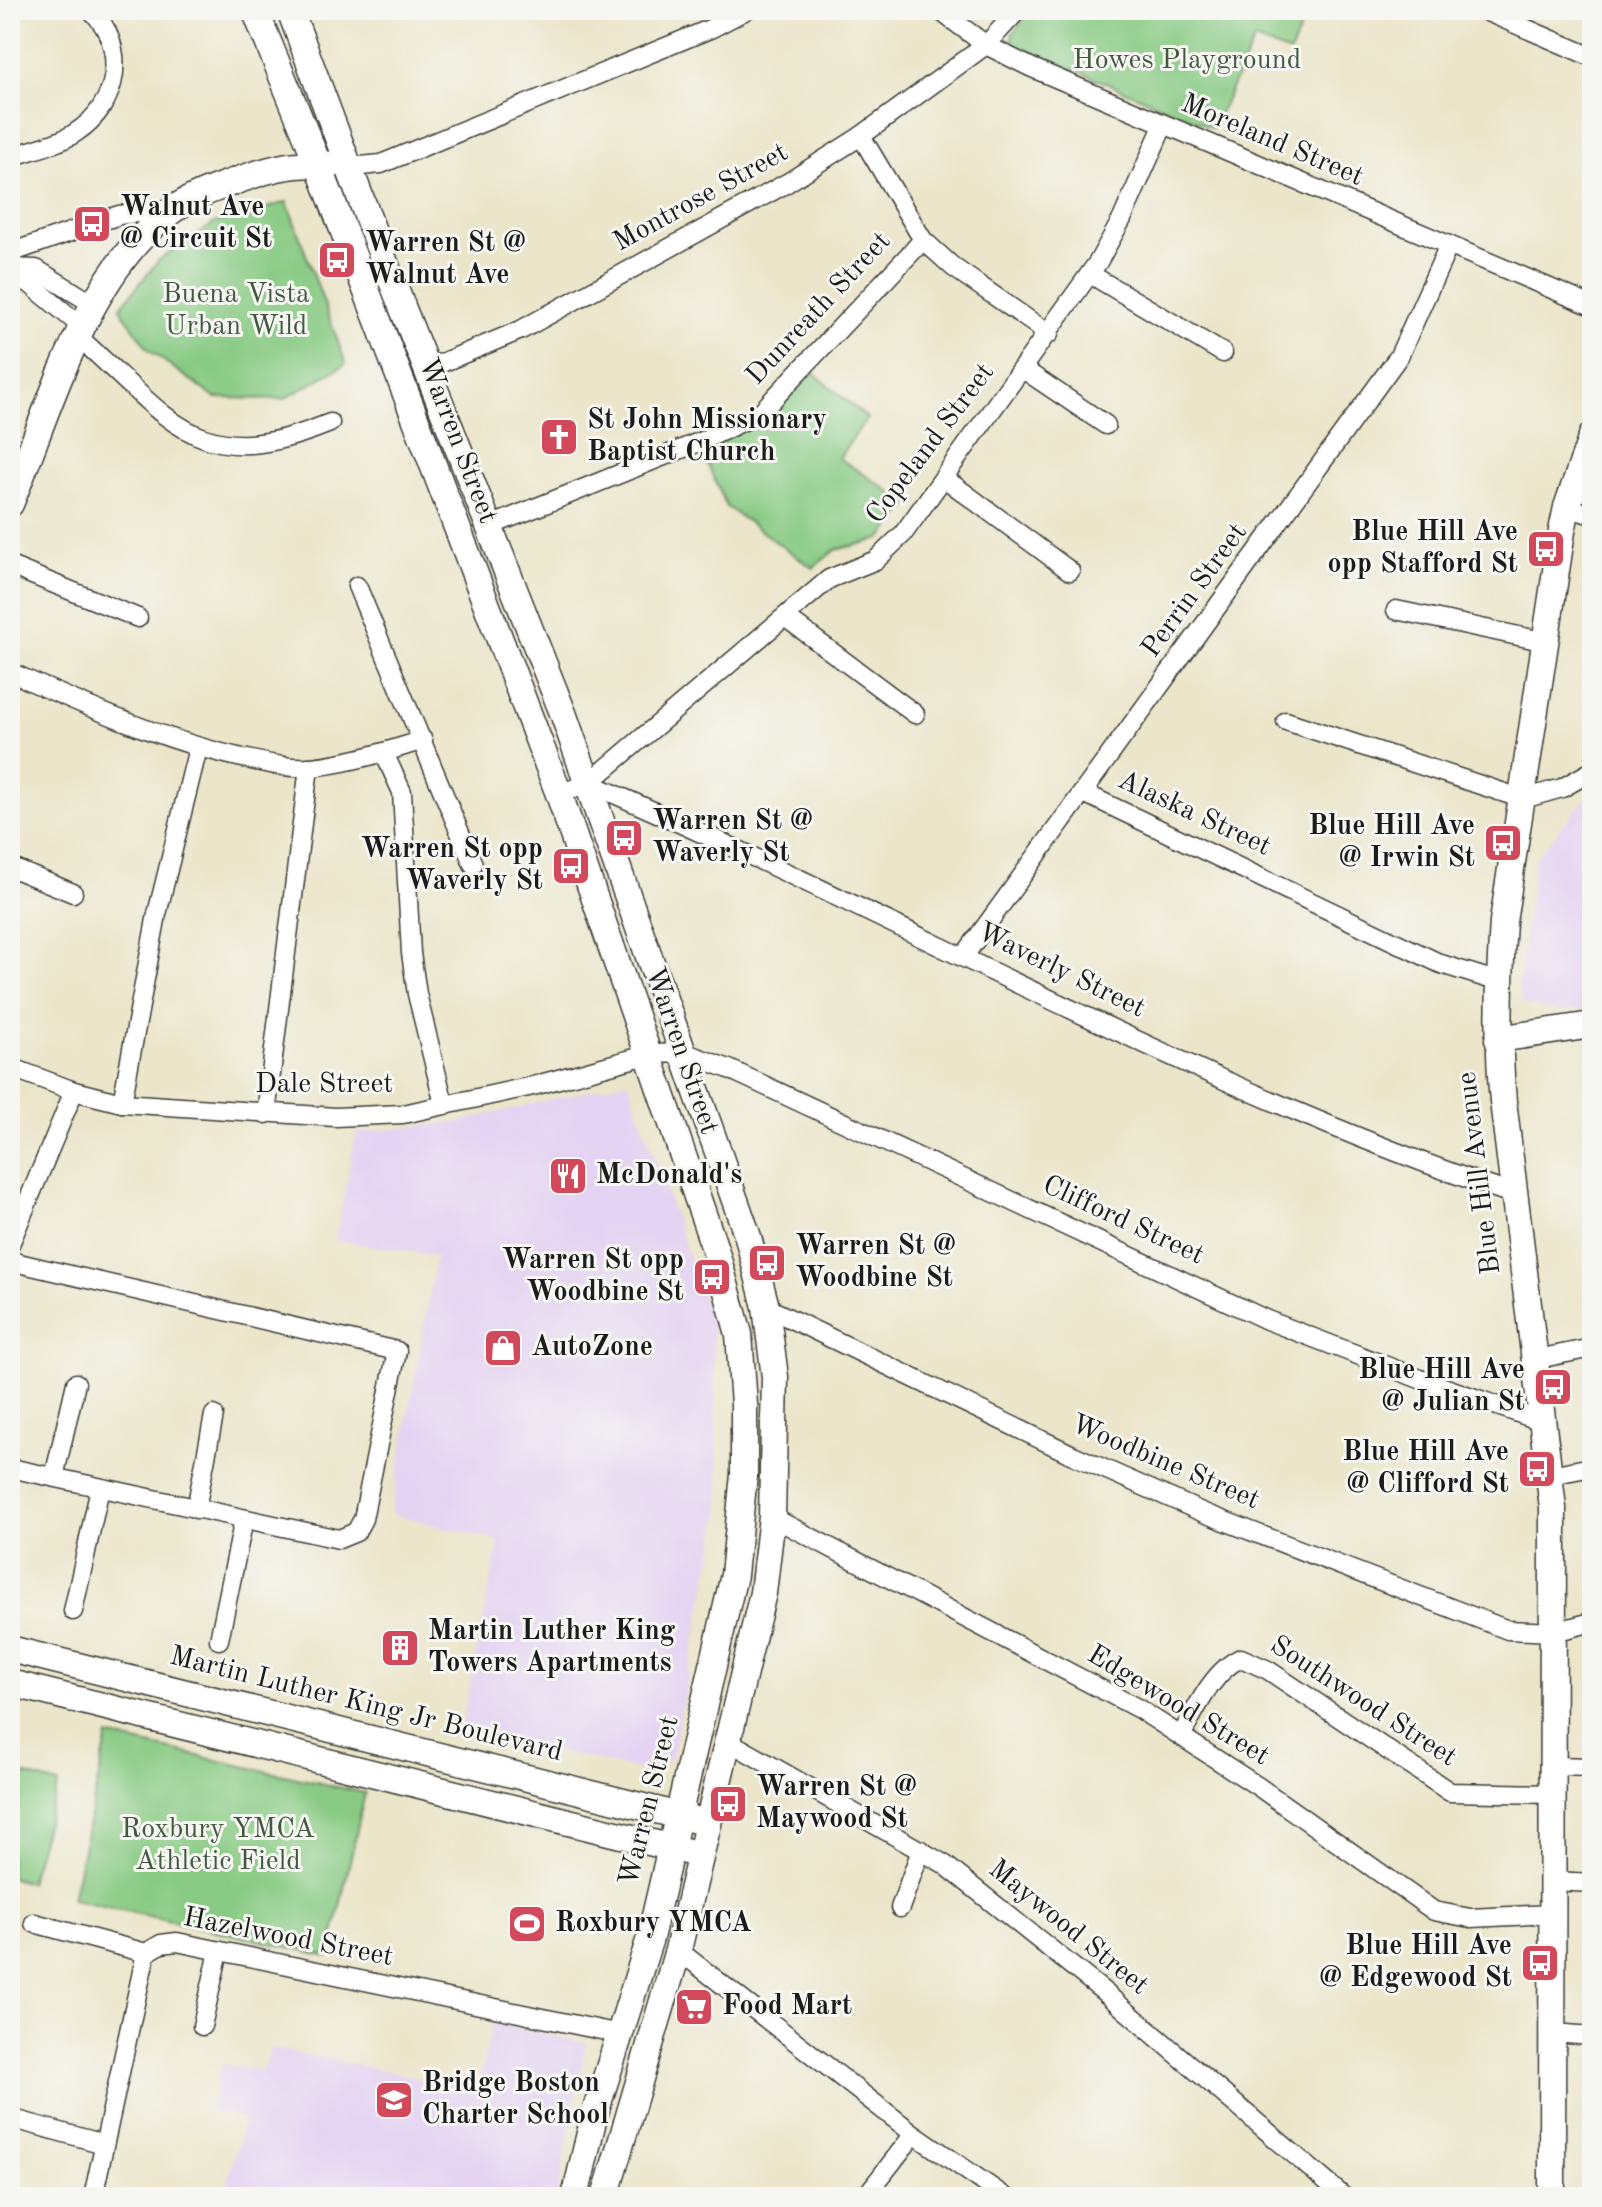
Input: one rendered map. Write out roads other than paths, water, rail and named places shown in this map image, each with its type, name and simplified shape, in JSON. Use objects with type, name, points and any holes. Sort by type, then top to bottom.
[{"type":"main road","name":"Warren Street","points":[[255,10],[318,164],[559,794],[650,1054],[735,1318],[744,1405],[741,1521],[734,1575],[643,1965],[594,2116],[575,2197]]},
{"type":"main road","name":"Warren Street","points":[[290,10],[589,783],[686,1053],[748,1237],[766,1307],[775,1377],[772,1517],[763,1593],[678,1950],[605,2197]]},
{"type":"main road","points":[[10,504],[84,322],[122,263],[174,209],[203,193],[281,165],[350,167]]},
{"type":"main road","name":"Blue Hill Avenue","points":[[1552,2197],[1554,1632],[1550,1475],[1498,1039],[1499,982],[1503,922],[1567,507],[1592,436]]},
{"type":"main road","points":[[1498,1039],[1592,1025]]},
{"type":"main road","name":"Martin Luther King Jr Boulevard","points":[[10,1649],[708,1823]]},
{"type":"main road","points":[[10,1683],[700,1855]]},
{"type":"street","points":[[10,157],[75,134],[98,112],[111,91],[116,70],[114,46],[91,10]]},
{"type":"street","points":[[350,167],[367,168],[395,158],[712,28],[746,10]]},
{"type":"street","name":"Moreland Street","points":[[939,10],[986,45],[1163,126],[1592,306]]},
{"type":"street","name":"Montrose Street","points":[[427,369],[521,330],[707,230],[861,136],[986,45],[1018,10]]},
{"type":"street","points":[[1483,10],[1592,57]]},
{"type":"street","name":"Copeland Street","points":[[589,783],[829,579],[876,560],[903,534],[1090,274],[1122,219],[1163,126]]},
{"type":"street","points":[[861,136],[923,240],[953,267],[1049,334]]},
{"type":"street","points":[[10,253],[119,215],[174,209]]},
{"type":"street","name":"Dunreath Street","points":[[490,526],[704,440],[760,413],[923,240]]},
{"type":"street","name":"Perrin Street","points":[[964,956],[1399,356],[1449,245]]},
{"type":"street","points":[[10,268],[36,269],[184,432],[211,442],[266,444],[330,423]]},
{"type":"street","points":[[1090,274],[1223,353]]},
{"type":"street","points":[[10,276],[39,289],[84,322]]},
{"type":"street","points":[[1023,369],[1106,425]]},
{"type":"street","points":[[944,478],[1070,571]]},
{"type":"street","points":[[1567,507],[1592,515]]},
{"type":"street","points":[[10,566],[138,618]]},
{"type":"street","points":[[357,586],[473,864]]},
{"type":"street","points":[[1396,610],[1547,642]]},
{"type":"street","points":[[785,617],[915,714]]},
{"type":"street","points":[[10,672],[77,702],[198,748],[273,765],[309,767],[384,753],[423,740]]},
{"type":"street","points":[[1286,721],[1523,799],[1562,788],[1592,771]]},
{"type":"street","points":[[122,1103],[157,914],[198,748]]},
{"type":"street","points":[[384,753],[402,792],[406,818],[411,953],[417,994],[444,1104]]},
{"type":"street","points":[[266,1114],[309,767]]},
{"type":"street","points":[[559,794],[589,783]]},
{"type":"street","name":"Waverly Street","points":[[589,783],[722,840],[1266,1099],[1368,1142],[1515,1195]]},
{"type":"street","name":"Alaska Street","points":[[1084,793],[1441,964],[1499,982]]},
{"type":"street","points":[[10,867],[73,893]]},
{"type":"street","name":"Dale Street","points":[[10,1067],[74,1091],[122,1103],[266,1114],[383,1117],[533,1086],[650,1054],[686,1053]]},
{"type":"street","name":"Clifford Street","points":[[686,1053],[729,1069],[1267,1320],[1434,1385],[1544,1422]]},
{"type":"street","points":[[10,1244],[74,1091]]},
{"type":"street","points":[[10,1261],[397,1351],[363,1519],[356,1532],[339,1539],[10,1468]]},
{"type":"street","name":"Woodbine Street","points":[[766,1307],[1073,1455],[1204,1513],[1508,1630],[1554,1632],[1592,1622]]},
{"type":"street","points":[[1537,1359],[1592,1348]]},
{"type":"street","points":[[54,1477],[76,1383]]},
{"type":"street","points":[[196,1509],[214,1415]]},
{"type":"street","points":[[1550,1475],[1592,1467]]},
{"type":"street","points":[[73,1611],[100,1488]]},
{"type":"street","name":"Edgewood Street","points":[[772,1517],[1139,1709],[1434,1911],[1470,1918],[1553,1914]]},
{"type":"street","points":[[219,1640],[244,1519]]},
{"type":"street","name":"Southwood Street","points":[[1181,1736],[1210,1689],[1241,1658],[1268,1670],[1450,1792],[1554,1794]]},
{"type":"street","name":"Maywood Street","points":[[728,1741],[921,1850],[977,1889],[1103,1991],[1344,2197]]},
{"type":"street","points":[[1554,1766],[1592,1767]]},
{"type":"street","points":[[900,1908],[921,1850]]},
{"type":"street","points":[[1553,1881],[1592,1883]]},
{"type":"street","points":[[34,1923],[146,1953]]},
{"type":"street","name":"Hazelwood Street","points":[[93,2197],[146,1953],[169,1942],[620,2034]]},
{"type":"street","points":[[678,1950],[914,2134],[1005,2197]]},
{"type":"street","points":[[202,2026],[219,1951]]},
{"type":"street","points":[[1554,2033],[1592,2036]]},
{"type":"street","points":[[10,2118],[104,2144]]},
{"type":"street","points":[[865,2197],[914,2134]]},
{"type":"place","name":"Walnut Ave @ Circuit St","points":[[92,224]]},
{"type":"place","name":"Warren St @ Walnut Ave","points":[[337,260]]},
{"type":"place","name":"St John Missionary Baptist Church","points":[[559,437]]},
{"type":"place","name":"Blue Hill Ave opp Stafford St","points":[[1546,549]]},
{"type":"place","name":"Warren St @ Waverly St","points":[[624,838]]},
{"type":"place","name":"Blue Hill Ave @ Irwin St","points":[[1503,843]]},
{"type":"place","name":"Warren St opp Waverly St","points":[[571,866]]},
{"type":"place","name":"McDonald's","points":[[568,1176]]},
{"type":"place","name":"Warren St @ Woodbine St","points":[[767,1263]]},
{"type":"place","name":"Warren St opp Woodbine St","points":[[712,1277]]},
{"type":"place","name":"AutoZone","points":[[503,1348]]},
{"type":"place","name":"Blue Hill Ave @ Julian St","points":[[1553,1387]]},
{"type":"place","name":"Blue Hill Ave @ Clifford St","points":[[1537,1469]]},
{"type":"place","name":"Martin Luther King Towers Apartments","points":[[400,1648]]},
{"type":"place","name":"Warren St @ Maywood St","points":[[728,1804]]},
{"type":"place","name":"Roxbury YMCA","points":[[527,1924]]},
{"type":"place","name":"Blue Hill Ave @ Edgewood St","points":[[1540,1963]]},
{"type":"place","name":"Food Mart","points":[[694,2007]]},
{"type":"place","name":"Bridge Boston Charter School","points":[[394,2100]]},
{"type":"park label","name":"Howes Playground","points":[[1187,61]]},
{"type":"park label","name":"Buena Vista Urban Wild","points":[[236,311]]},
{"type":"park label","name":"Roxbury YMCA Athletic Field","points":[[218,1846]]}]
